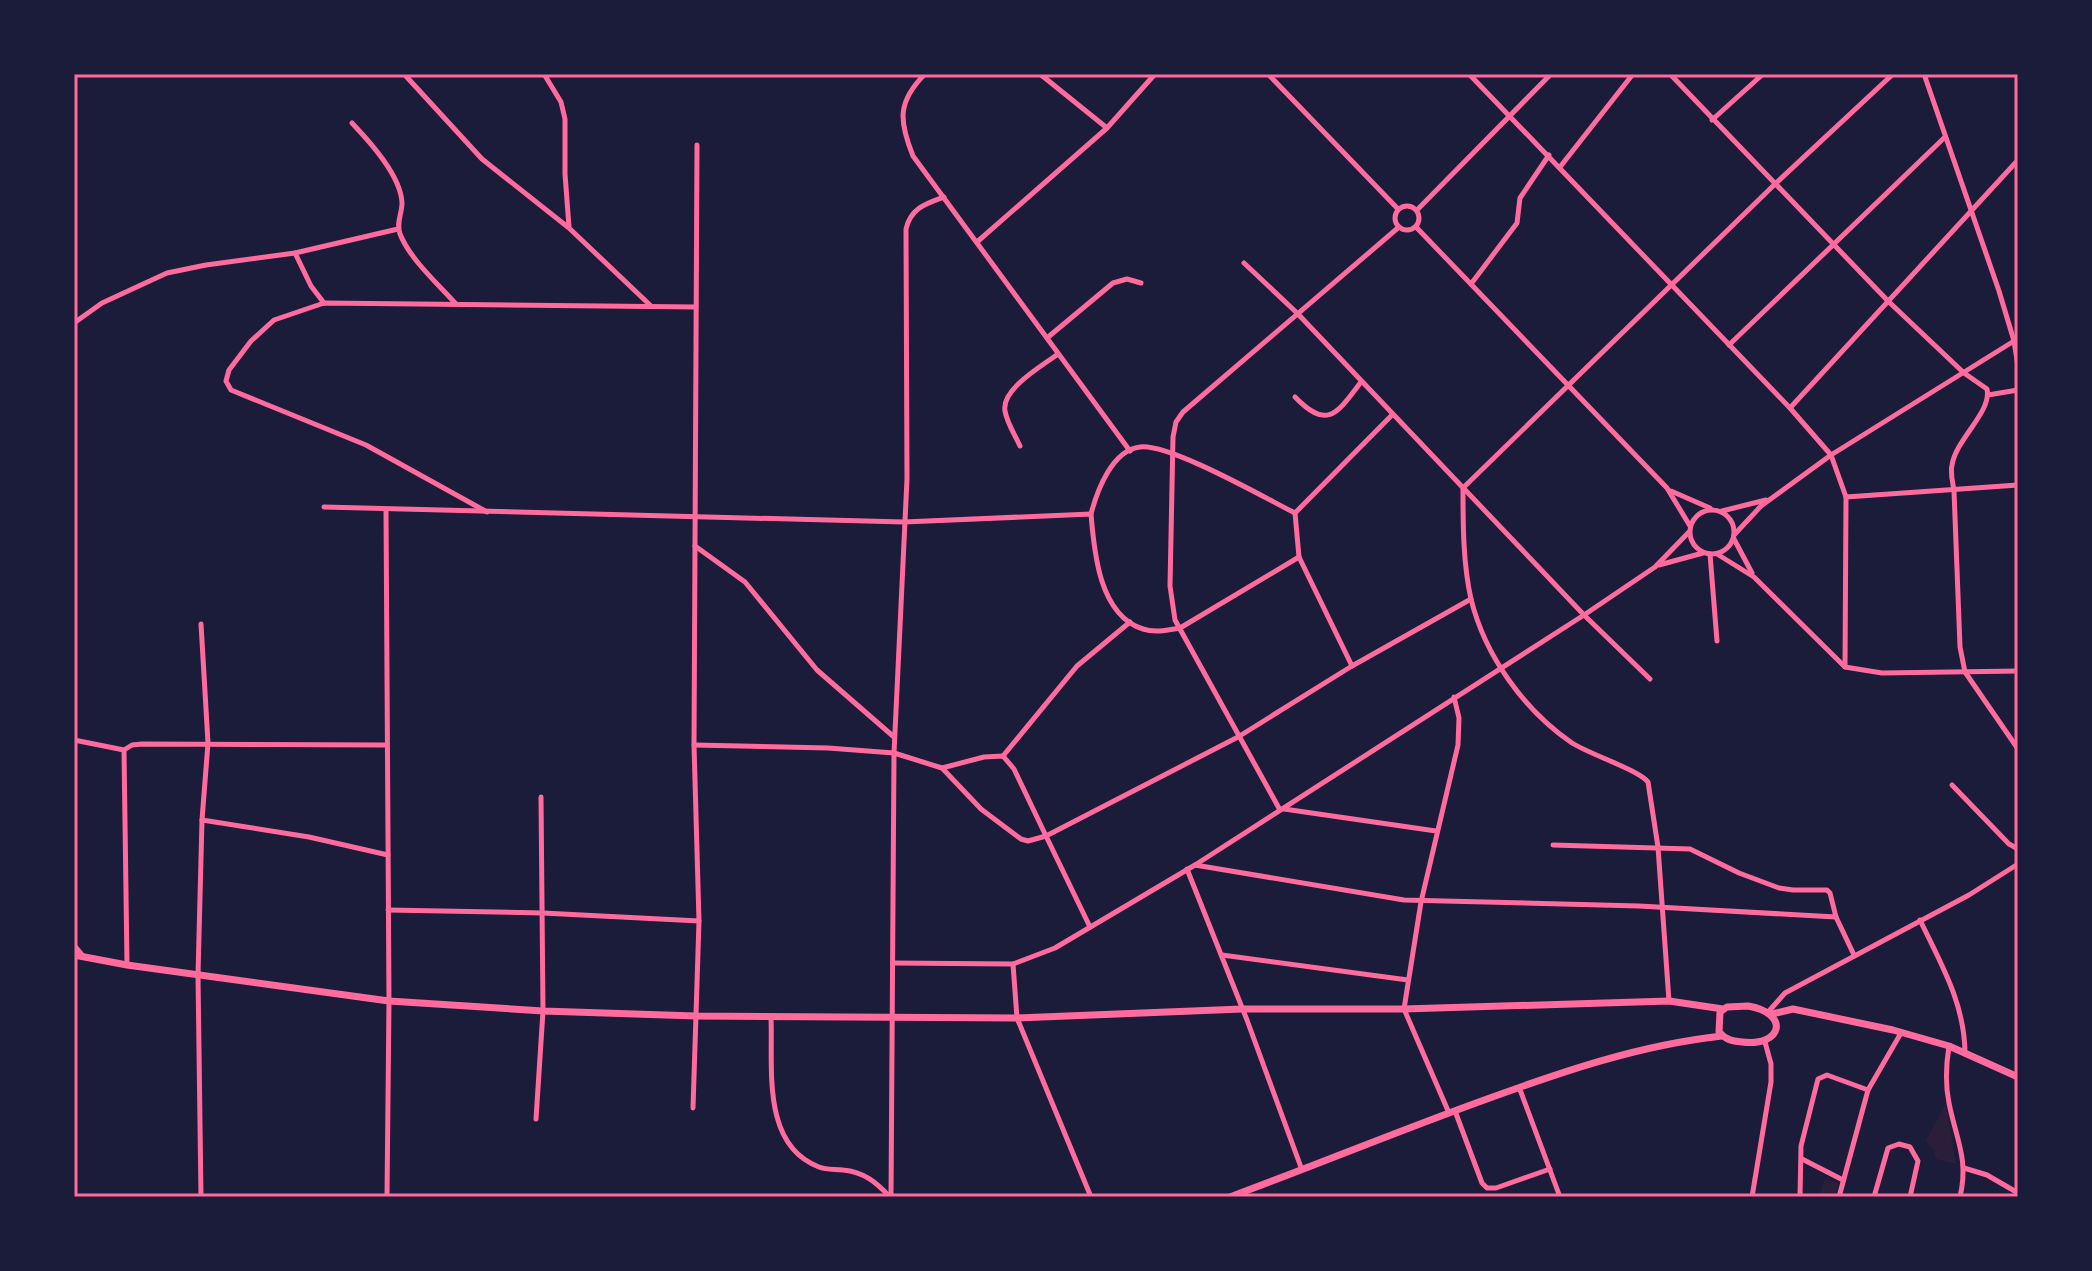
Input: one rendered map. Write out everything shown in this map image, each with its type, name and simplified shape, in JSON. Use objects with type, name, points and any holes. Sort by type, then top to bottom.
[{"type":"main road","points":[[74,955],[389,1001],[543,1011],[696,1016],[1017,1018],[1242,1009],[1404,1009],[1669,1001],[1723,1009],[1748,1006],[1770,1013],[1793,1009],[1949,1046],[2018,1077]]},
{"type":"main road","points":[[1722,1036],[1718,1018],[1723,1009]]},
{"type":"main road","points":[[1230,1197],[1519,1087],[1603,1059],[1722,1036],[1738,1042],[1765,1042],[1775,1031],[1776,1022],[1770,1013]]},
{"type":"street","points":[[404,74],[482,159],[569,228],[651,307]]},
{"type":"street","points":[[544,74],[561,102],[565,119],[569,228]]},
{"type":"street","points":[[925,74],[911,88],[904,104],[903,132],[913,156],[1130,451]]},
{"type":"street","points":[[1040,74],[1107,128]]},
{"type":"street","points":[[977,242],[1107,128],[1155,74]]},
{"type":"street","points":[[1268,74],[1398,209]]},
{"type":"street","points":[[1469,74],[1790,408],[1831,455],[1846,497],[1845,667]]},
{"type":"street","points":[[1417,210],[1551,74]]},
{"type":"street","points":[[1560,167],[1633,74]]},
{"type":"street","points":[[1670,74],[1888,301],[1964,373],[1983,384],[1988,395],[1986,404],[1965,433],[1951,468],[1960,647],[1965,672],[2018,749]]},
{"type":"street","points":[[1712,120],[1763,74]]},
{"type":"street","points":[[1463,488],[1774,185],[1893,74]]},
{"type":"street","points":[[1924,74],[2014,341],[2018,366]]},
{"type":"street","points":[[352,123],[391,172],[402,204],[398,229],[404,243],[456,303]]},
{"type":"street","points":[[1729,345],[1944,138]]},
{"type":"street","points":[[693,1108],[699,921],[694,745],[697,145]]},
{"type":"street","points":[[1471,284],[1517,223],[1520,198],[1549,155]]},
{"type":"street","points":[[1790,408],[2018,160]]},
{"type":"street","points":[[890,1197],[894,753],[909,388],[906,229],[909,217],[917,207],[944,197]]},
{"type":"street","points":[[1409,205],[1417,210],[1420,219],[1416,227],[1405,230],[1399,227],[1395,221],[1398,209],[1409,205]]},
{"type":"street","points":[[1281,809],[1238,737],[1171,606],[1173,437],[1176,422],[1183,412],[1399,227]]},
{"type":"street","points":[[1416,227],[1667,488],[1689,529],[1693,544],[1754,577],[1845,667],[1882,673],[2018,671]]},
{"type":"street","points":[[74,323],[102,303],[167,273],[295,253],[398,229]]},
{"type":"street","points":[[295,253],[311,286],[324,303]]},
{"type":"street","points":[[1244,263],[1297,313],[1584,615],[1650,679]]},
{"type":"street","points":[[1047,338],[1113,283],[1127,279],[1141,283]]},
{"type":"street","points":[[489,513],[366,445],[231,390],[226,381],[229,370],[251,341],[274,320],[324,303],[696,307]]},
{"type":"street","points":[[1655,567],[1727,548],[1751,515],[1771,498],[1831,455],[2014,341]]},
{"type":"street","points":[[1020,446],[1005,413],[1004,403],[1010,391],[1058,354]]},
{"type":"street","points":[[1295,397],[1309,412],[1319,417],[1330,416],[1361,382]]},
{"type":"street","points":[[1988,395],[2018,390]]},
{"type":"street","points":[[1352,666],[1299,557],[1295,513],[1392,415]]},
{"type":"street","points":[[1295,513],[1174,453],[1140,446],[1109,471],[1096,494],[1091,514],[1096,554],[1107,595],[1130,622],[1142,629],[1161,631],[1180,628],[1299,557]]},
{"type":"street","points":[[1846,497],[2018,485]]},
{"type":"street","points":[[1463,488],[1471,599],[1500,669],[1539,714],[1572,743],[1647,779],[1658,847],[1669,1001]]},
{"type":"street","points":[[1667,488],[1722,511],[1729,517],[1734,537],[1754,577]]},
{"type":"street","points":[[1722,511],[1771,498]]},
{"type":"street","points":[[324,507],[904,522],[1091,514]]},
{"type":"street","points":[[386,509],[387,1197]]},
{"type":"street","points":[[893,963],[1013,964],[1055,948],[1195,865],[1584,615],[1655,567],[1699,513],[1714,509]]},
{"type":"street","points":[[695,546],[745,582],[817,670],[895,738]]},
{"type":"street","points":[[1710,553],[1717,641]]},
{"type":"street","points":[[694,745],[894,753],[942,768],[981,809],[1014,835],[1028,841],[1046,836],[1238,737],[1352,666],[1471,599]]},
{"type":"street","points":[[942,768],[984,757],[1003,756],[1077,666],[1130,622]]},
{"type":"street","points":[[201,624],[208,743],[202,820],[198,975],[201,1197]]},
{"type":"street","points":[[1454,697],[1459,718],[1458,745],[1421,902],[1404,1009],[1483,1186],[1496,1188],[1550,1169]]},
{"type":"street","points":[[74,740],[124,750],[142,744],[386,745]]},
{"type":"street","points":[[124,750],[127,965]]},
{"type":"street","points":[[1003,756],[1014,769],[1090,927]]},
{"type":"street","points":[[1952,785],[2009,844],[2018,849]]},
{"type":"street","points":[[536,1119],[543,1011],[541,797]]},
{"type":"street","points":[[1281,809],[1437,831]]},
{"type":"street","points":[[202,820],[309,837],[388,855]]},
{"type":"street","points":[[1553,845],[1690,849],[1779,888],[1827,890],[1854,955]]},
{"type":"street","points":[[1770,1013],[1785,993],[1969,895],[2018,864]]},
{"type":"street","points":[[1195,865],[1421,902],[1662,908],[1836,917]]},
{"type":"street","points":[[1187,869],[1302,1170]]},
{"type":"street","points":[[388,910],[543,913],[699,921]]},
{"type":"street","points":[[1920,920],[1957,997],[1963,1021],[1965,1054]]},
{"type":"street","points":[[74,945],[83,957]]},
{"type":"street","points":[[1222,954],[1408,980]]},
{"type":"street","points":[[1013,964],[1017,1018],[1091,1197]]},
{"type":"street","points":[[771,1018],[774,1111],[785,1138],[806,1160],[821,1168],[864,1174],[890,1197]]},
{"type":"street","points":[[1839,1197],[1868,1090],[1901,1033]]},
{"type":"street","points":[[1752,1197],[1771,1082],[1771,1064],[1765,1042]]},
{"type":"street","points":[[1949,1046],[1946,1088],[1964,1168],[1960,1197]]},
{"type":"street","points":[[1800,1197],[1801,1146],[1818,1079],[1822,1075],[1868,1090]]},
{"type":"street","points":[[1519,1087],[1560,1197]]},
{"type":"street","points":[[1874,1197],[1888,1148],[1899,1144],[1910,1147],[1917,1157],[1910,1197]]},
{"type":"street","points":[[1802,1159],[1843,1180]]},
{"type":"street","points":[[1964,1168],[1987,1175],[2018,1193]]},
{"type":"street","points":[[2008,1197],[2010,1188]]},
{"type":"shaded area","points":[[1946,1103],[1956,1164],[1936,1159],[1934,1150],[1926,1141]]},
{"type":"shaded area","points":[[1825,1179],[1839,1183],[1835,1197],[1819,1197]]}]
